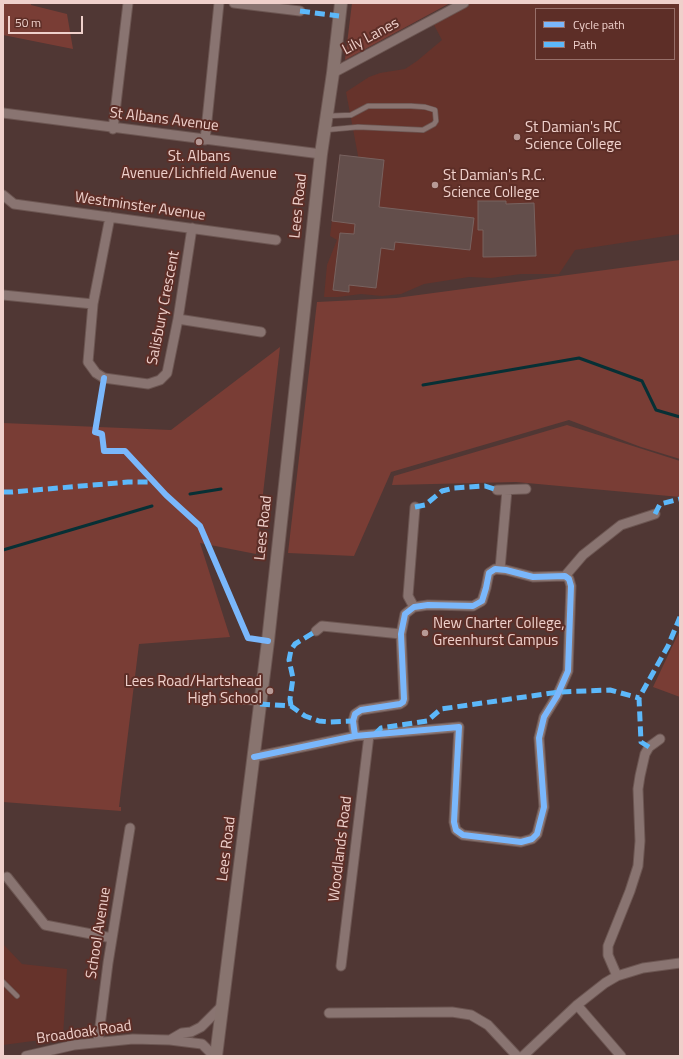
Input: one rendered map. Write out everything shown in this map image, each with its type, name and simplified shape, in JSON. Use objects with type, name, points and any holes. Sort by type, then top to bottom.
[{"type":"main road","name":"Lees Road","points":[[215,1056],[223,1005],[254,757],[321,154],[333,73],[341,3]]},
{"type":"street","points":[[113,129],[128,3]]},
{"type":"street","points":[[205,140],[220,3]]},
{"type":"street","points":[[234,3],[300,11]]},
{"type":"street","name":"Lily Lanes","points":[[333,73],[464,3]]},
{"type":"street","name":"St Albans Avenue","points":[[3,113],[113,129],[321,154]]},
{"type":"street","name":"Westminster Avenue","points":[[3,195],[14,204],[276,240]]},
{"type":"street","name":"Salisbury Crescent","points":[[110,217],[93,304],[88,362],[96,373],[104,378],[148,384],[160,380],[167,373],[178,319],[192,228]]},
{"type":"street","points":[[3,295],[93,304]]},
{"type":"street","points":[[178,319],[261,332]]},
{"type":"street","points":[[497,490],[526,489]]},
{"type":"street","points":[[500,570],[507,490]]},
{"type":"street","points":[[414,607],[408,596],[415,507]]},
{"type":"street","points":[[565,576],[583,555],[621,525],[655,514]]},
{"type":"street","points":[[254,757],[368,734],[459,727],[454,822],[456,830],[463,835],[521,842],[532,839],[537,834],[544,808],[539,738],[544,717],[557,696],[568,671],[571,586],[569,579],[565,576],[533,577],[506,570],[495,569],[489,572],[482,601],[473,606],[428,605],[414,607],[405,614],[401,634],[403,702],[400,704],[361,710],[355,714],[353,721],[355,736]]},
{"type":"street","points":[[316,631],[322,626],[401,634]]},
{"type":"street","name":"Woodlands Road","points":[[341,966],[368,734]]},
{"type":"street","points":[[617,976],[608,955],[608,946],[630,891],[638,866],[640,841],[638,788],[643,761],[645,754],[650,747],[660,739]]},
{"type":"street","name":"School Avenue","points":[[98,1042],[112,938],[130,828]]},
{"type":"street","points":[[7,877],[45,925],[112,938]]},
{"type":"street","points":[[523,1056],[578,1005],[605,983],[617,976],[643,968],[680,963]]},
{"type":"street","name":"Broadoak Road","points":[[170,1040],[182,1033],[191,1032],[201,1027],[223,1005]]},
{"type":"street","points":[[578,1005],[621,1056]]},
{"type":"street","points":[[329,1013],[452,1012],[472,1015],[488,1025],[518,1056]]},
{"type":"street","name":"Broadoak Road","points":[[26,1056],[54,1053],[98,1042],[133,1038],[170,1040],[202,1044],[215,1056]]},
{"type":"lane","points":[[325,130],[358,127],[422,130],[434,124],[436,121],[435,110],[425,107],[411,106],[368,106],[351,115],[327,116]]},
{"type":"lane","points":[[222,700],[260,704]]},
{"type":"lane","points":[[3,982],[17,996]]},
{"type":"shaded area","points":[[3,3],[31,3],[31,5],[67,14],[73,49],[3,35]]},
{"type":"shaded area","points":[[352,3],[450,3],[345,60]]},
{"type":"shaded area","name":"St Damian's RC Science College","points":[[470,3],[680,3],[680,234],[575,250],[559,274],[521,274],[491,278],[469,277],[424,284],[401,294],[382,296],[361,294],[324,297],[327,265],[337,240],[330,236],[339,159],[359,161],[346,92],[369,77],[380,73],[405,69],[442,40],[433,23]]},
{"type":"shaded area","points":[[680,260],[680,459],[641,447],[569,420],[391,472],[354,556],[288,553],[317,302],[396,298]]},
{"type":"shaded area","points":[[280,347],[256,554],[200,543],[230,637],[139,644],[119,807],[121,807],[121,811],[3,802],[3,423],[171,430]]},
{"type":"shaded area","points":[[567,425],[680,461],[680,497],[516,482],[392,485],[394,476]]},
{"type":"shaded area","points":[[680,630],[680,697],[653,687]]},
{"type":"shaded area","points":[[3,944],[22,964],[67,969],[63,1037],[3,1045]]},
{"type":"building","name":"St Damian's R.C. Science College","points":[[340,155],[384,160],[379,207],[474,218],[470,250],[395,242],[394,250],[381,248],[376,288],[349,285],[349,292],[333,290],[340,233],[354,234],[355,224],[332,221]]},
{"type":"building","name":"St Damian's R.C. Science College","points":[[478,201],[506,201],[506,204],[534,203],[536,256],[483,257],[483,230],[478,230]]},
{"type":"waterway","points":[[423,385],[579,358],[642,381],[656,410],[680,417]]},
{"type":"waterway","points":[[190,494],[221,489]]},
{"type":"waterway","points":[[3,550],[152,506]]},
{"type":"marked path","points":[[300,11],[339,16]]},
{"type":"marked path","points":[[3,492],[128,482],[154,482]]},
{"type":"marked path","points":[[415,507],[425,505],[442,491],[454,488],[485,486],[497,490]]},
{"type":"marked path","points":[[655,514],[660,504],[680,499]]},
{"type":"marked path","points":[[649,747],[641,742],[639,698],[668,646],[680,617]]},
{"type":"marked path","points":[[291,706],[290,699],[293,678],[289,660],[291,650],[295,644],[316,631]]},
{"type":"marked path","points":[[375,734],[381,728],[427,721],[441,709],[559,692],[610,690],[639,698]]},
{"type":"marked path","points":[[260,704],[291,706],[305,716],[319,721],[353,721]]},
{"type":"cycle path","points":[[104,378],[95,432],[102,434],[104,451],[125,451],[166,495],[200,526],[248,638],[268,641]]},
{"type":"cycle path","points":[[254,757],[355,736],[459,727],[454,822],[456,830],[463,835],[521,842],[532,839],[537,834],[544,807],[539,738],[544,717],[557,696],[568,671],[571,586],[569,579],[565,576],[533,577],[506,570],[495,569],[489,573],[482,601],[473,606],[428,605],[414,607],[405,614],[401,634],[403,702],[400,704],[361,710],[355,714],[353,721],[355,736]]},
{"type":"place","name":"St Damian's RC Science College","points":[[517,137]]},
{"type":"place","name":"St. Albans Avenue/Lichfield Avenue","points":[[199,142]]},
{"type":"place","name":"St Damian's R.C. Science College","points":[[435,185]]},
{"type":"place","name":"New Charter College, Greenhurst Campus","points":[[425,633]]},
{"type":"place","name":"Lees Road/Hartshead High School","points":[[270,691]]}]
